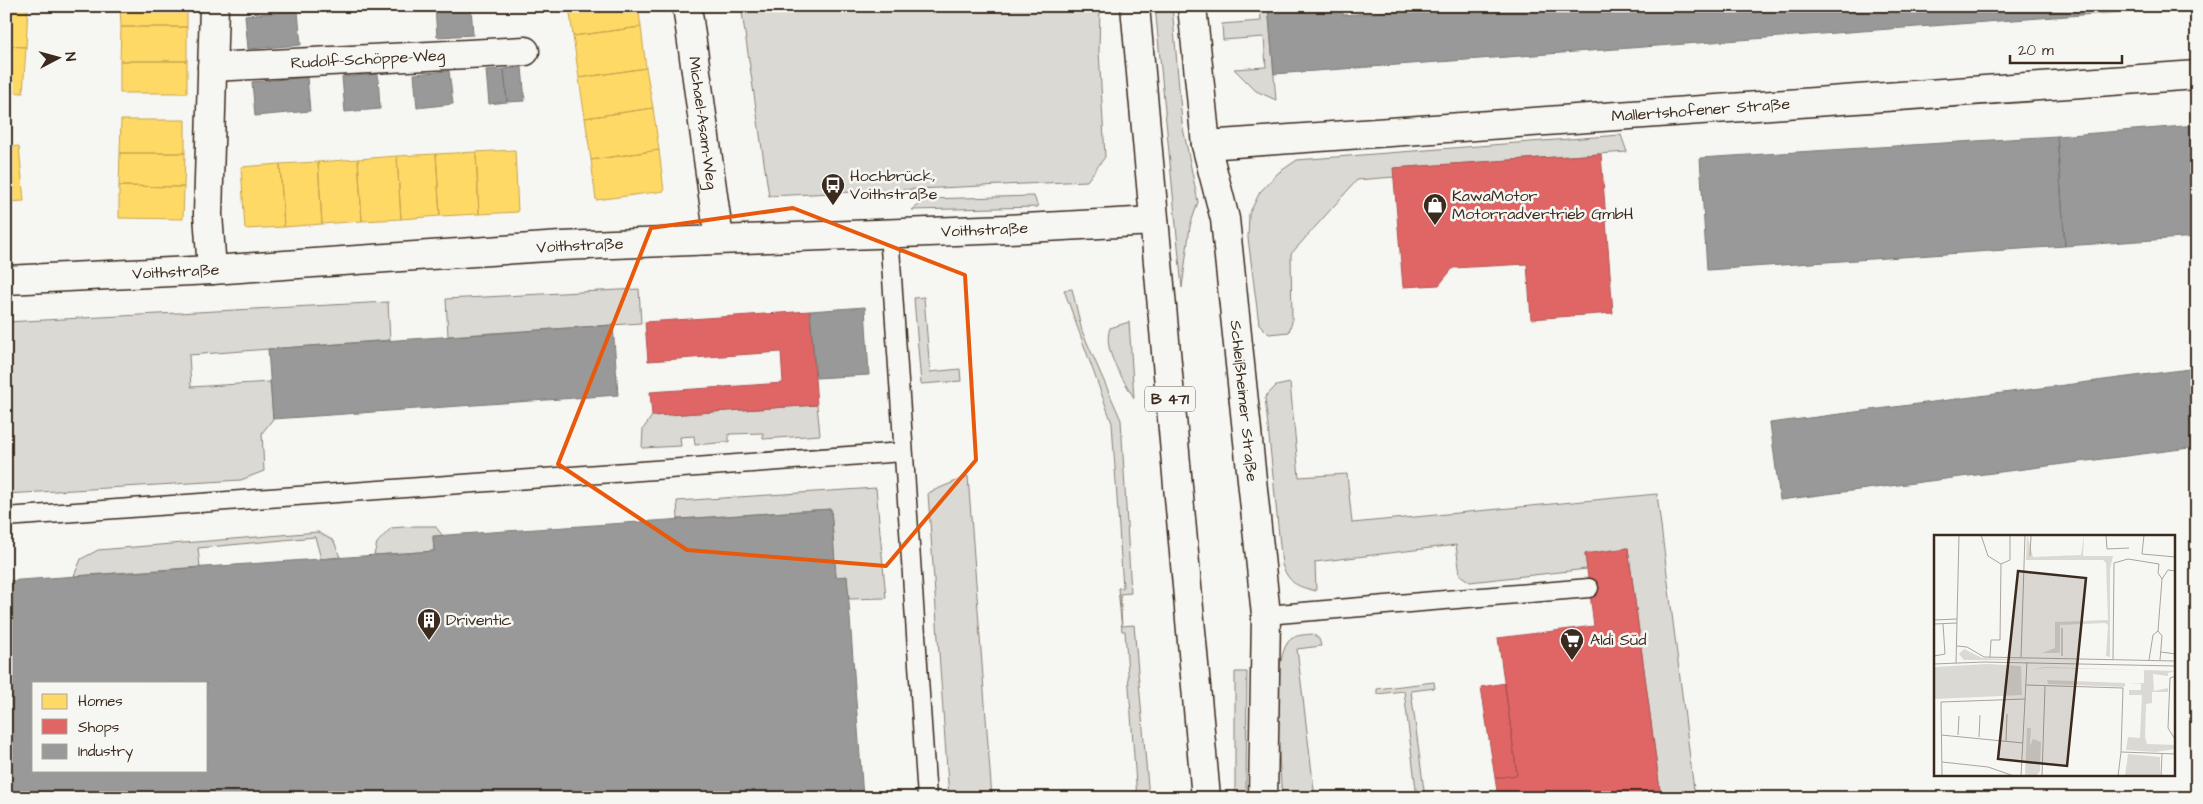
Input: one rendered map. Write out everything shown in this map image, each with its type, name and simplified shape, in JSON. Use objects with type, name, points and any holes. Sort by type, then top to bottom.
[{"type":"street","points":[[212,270],[208,214],[214,6]]},
{"type":"street","name":"Michael-Asam-Weg","points":[[687,6],[719,239]]},
{"type":"street","name":"B 471","points":[[1135,6],[1206,798]]},
{"type":"street","name":"Schleißheimer Straße","points":[[1192,6],[1206,145],[1225,219],[1266,615],[1263,798]]},
{"type":"street","name":"Rudolf-Schöppe-Weg","points":[[212,67],[525,51]]},
{"type":"street","name":"Mallertshofener Straße","points":[[1206,145],[2197,75]]},
{"type":"street","name":"Voithstraße","points":[[6,280],[212,270],[561,246],[1063,227],[1154,221]]},
{"type":"lane","points":[[889,233],[927,798]]},
{"type":"lane","points":[[6,517],[903,452]]},
{"type":"lane","points":[[1266,615],[1589,588]]},
{"type":"highlighted area","points":[[793,208],[965,275],[976,460],[886,566],[687,550],[558,464],[651,228]]},
{"type":"shaded area","points":[[741,6],[1100,6],[1099,51],[1105,157],[1087,181],[769,196]]},
{"type":"shaded area","points":[[1155,6],[1172,6],[1182,123],[1198,202],[1190,226],[1182,288]]},
{"type":"shaded area","points":[[1260,6],[1268,6],[1276,100],[1256,91],[1234,69],[1266,67],[1264,37],[1223,40],[1222,24],[1261,21]]},
{"type":"shaded area","points":[[1621,135],[1627,152],[1394,168],[1394,177],[1357,180],[1291,254],[1292,322],[1289,332],[1269,334],[1259,324],[1248,238],[1249,214],[1260,192],[1278,173],[1297,160]]},
{"type":"shaded area","points":[[1034,196],[1038,207],[912,210],[927,199]]},
{"type":"shaded area","points":[[639,289],[641,323],[448,336],[446,299]]},
{"type":"shaded area","points":[[1072,289],[1082,331],[1121,420],[1131,593],[1120,594],[1122,626],[1134,625],[1149,798],[1137,798],[1125,631],[1122,631],[1118,588],[1123,588],[1112,423],[1064,290]]},
{"type":"shaded area","points":[[924,297],[930,372],[960,369],[961,381],[921,384],[914,298]]},
{"type":"shaded area","points":[[388,302],[390,340],[189,355],[191,387],[270,382],[273,419],[262,433],[264,471],[241,480],[6,494],[6,322]]},
{"type":"shaded area","points":[[1129,322],[1134,398],[1111,355],[1108,337],[1110,328]]},
{"type":"shaded area","points":[[1290,383],[1299,477],[1347,474],[1352,523],[1657,494],[1695,798],[1661,798],[1628,548],[1585,554],[1587,569],[1470,582],[1460,575],[1456,545],[1315,562],[1316,591],[1303,588],[1291,580],[1282,565],[1265,397],[1276,386]]},
{"type":"shaded area","points":[[817,405],[820,435],[763,439],[763,433],[729,434],[729,442],[695,445],[694,436],[680,437],[681,446],[642,448],[643,429],[652,416]]},
{"type":"shaded area","points":[[968,476],[992,798],[949,798],[928,493]]},
{"type":"shaded area","points":[[876,488],[886,598],[849,599],[847,577],[836,577],[831,509],[678,519],[677,501]]},
{"type":"shaded area","points":[[435,526],[443,536],[433,537],[434,551],[374,555],[377,543],[391,528]]},
{"type":"shaded area","points":[[318,532],[334,541],[340,557],[321,559],[315,537],[198,548],[200,567],[74,576],[81,559],[98,550]]},
{"type":"shaded area","points":[[1313,634],[1319,639],[1321,646],[1297,649],[1315,798],[1282,798],[1278,741],[1278,693],[1282,654],[1290,639],[1300,635]]},
{"type":"shaded area","points":[[1235,672],[1247,672],[1246,798],[1235,798]]},
{"type":"shaded area","points":[[1434,682],[1435,688],[1411,691],[1425,798],[1417,798],[1404,691],[1377,694],[1377,689]]},
{"type":"building: Homes","points":[[6,6],[28,6],[26,47],[6,46]]},
{"type":"building: Homes","points":[[120,6],[187,6],[187,27],[121,27]]},
{"type":"building: Homes","points":[[569,6],[638,6],[641,27],[573,36]]},
{"type":"building: Homes","points":[[121,27],[187,27],[187,61],[120,61]]},
{"type":"building: Homes","points":[[641,27],[646,68],[579,78],[573,36]]},
{"type":"building: Homes","points":[[6,46],[26,47],[23,93],[6,92]]},
{"type":"building: Homes","points":[[120,61],[187,61],[187,93],[120,93]]},
{"type":"building: Homes","points":[[646,68],[653,108],[585,118],[579,78]]},
{"type":"building: Homes","points":[[653,108],[659,150],[591,160],[585,118]]},
{"type":"building: Homes","points":[[121,120],[185,120],[185,153],[120,153]]},
{"type":"building: Homes","points":[[19,146],[24,201],[6,202],[6,147]]},
{"type":"building: Homes","points":[[515,150],[518,212],[479,214],[476,152]]},
{"type":"building: Homes","points":[[659,150],[664,191],[596,200],[591,160]]},
{"type":"building: Homes","points":[[476,152],[479,214],[440,216],[436,154]]},
{"type":"building: Homes","points":[[120,153],[185,153],[184,187],[119,186]]},
{"type":"building: Homes","points":[[436,154],[440,216],[401,219],[397,156]]},
{"type":"building: Homes","points":[[397,156],[401,219],[362,221],[358,159]]},
{"type":"building: Homes","points":[[358,159],[362,221],[322,224],[318,162]]},
{"type":"building: Homes","points":[[318,162],[322,224],[284,227],[280,164]]},
{"type":"building: Homes","points":[[280,164],[284,227],[245,229],[241,167]]},
{"type":"building: Homes","points":[[119,186],[184,187],[183,219],[119,218]]},
{"type":"building: Shops","points":[[1601,154],[1613,313],[1531,319],[1527,264],[1453,268],[1439,285],[1403,287],[1393,168]]},
{"type":"building: Shops","points":[[810,311],[817,405],[652,416],[650,392],[783,383],[781,352],[648,361],[645,322]]},
{"type":"building: Shops","name":"Aldi Süd","points":[[1628,548],[1661,798],[1498,798],[1495,778],[1517,775],[1498,638],[1594,626],[1585,554]]},
{"type":"building: Shops","points":[[1505,683],[1517,775],[1495,778],[1481,687]]},
{"type":"building: Industry","points":[[471,6],[473,35],[437,37],[435,7]]},
{"type":"building: Industry","points":[[1268,6],[1343,6],[1343,15],[1442,8],[1442,6],[2191,7],[1274,74]]},
{"type":"building: Industry","points":[[298,11],[301,45],[248,49],[245,15]]},
{"type":"building: Industry","points":[[522,67],[525,101],[507,102],[504,69]]},
{"type":"building: Industry","points":[[504,69],[507,102],[489,104],[486,70]]},
{"type":"building: Industry","points":[[449,71],[453,104],[417,108],[414,74]]},
{"type":"building: Industry","points":[[378,74],[380,109],[345,112],[342,77]]},
{"type":"building: Industry","points":[[307,77],[310,111],[255,116],[252,82]]},
{"type":"building: Industry","points":[[2197,125],[2197,237],[2065,246],[2057,136]]},
{"type":"building: Industry","points":[[2057,136],[2065,246],[1707,270],[1700,158]]},
{"type":"building: Industry","points":[[865,307],[869,375],[816,378],[810,311]]},
{"type":"building: Industry","points":[[613,325],[618,395],[273,419],[268,349]]},
{"type":"building: Industry","points":[[2197,368],[2197,447],[1780,500],[1770,423]]},
{"type":"building: Industry","name":"Driventic","points":[[831,509],[836,577],[847,576],[863,798],[6,798],[6,581],[434,551],[433,536]]},
{"type":"place","name":"Hochbrück, Voithstraße","points":[[833,206]]},
{"type":"place","name":"KawaMotor Motorradvertrieb GmbH","points":[[1435,226]]},
{"type":"place","name":"Driventic","points":[[429,641]]},
{"type":"place","name":"Aldi Süd","points":[[1572,661]]}]
